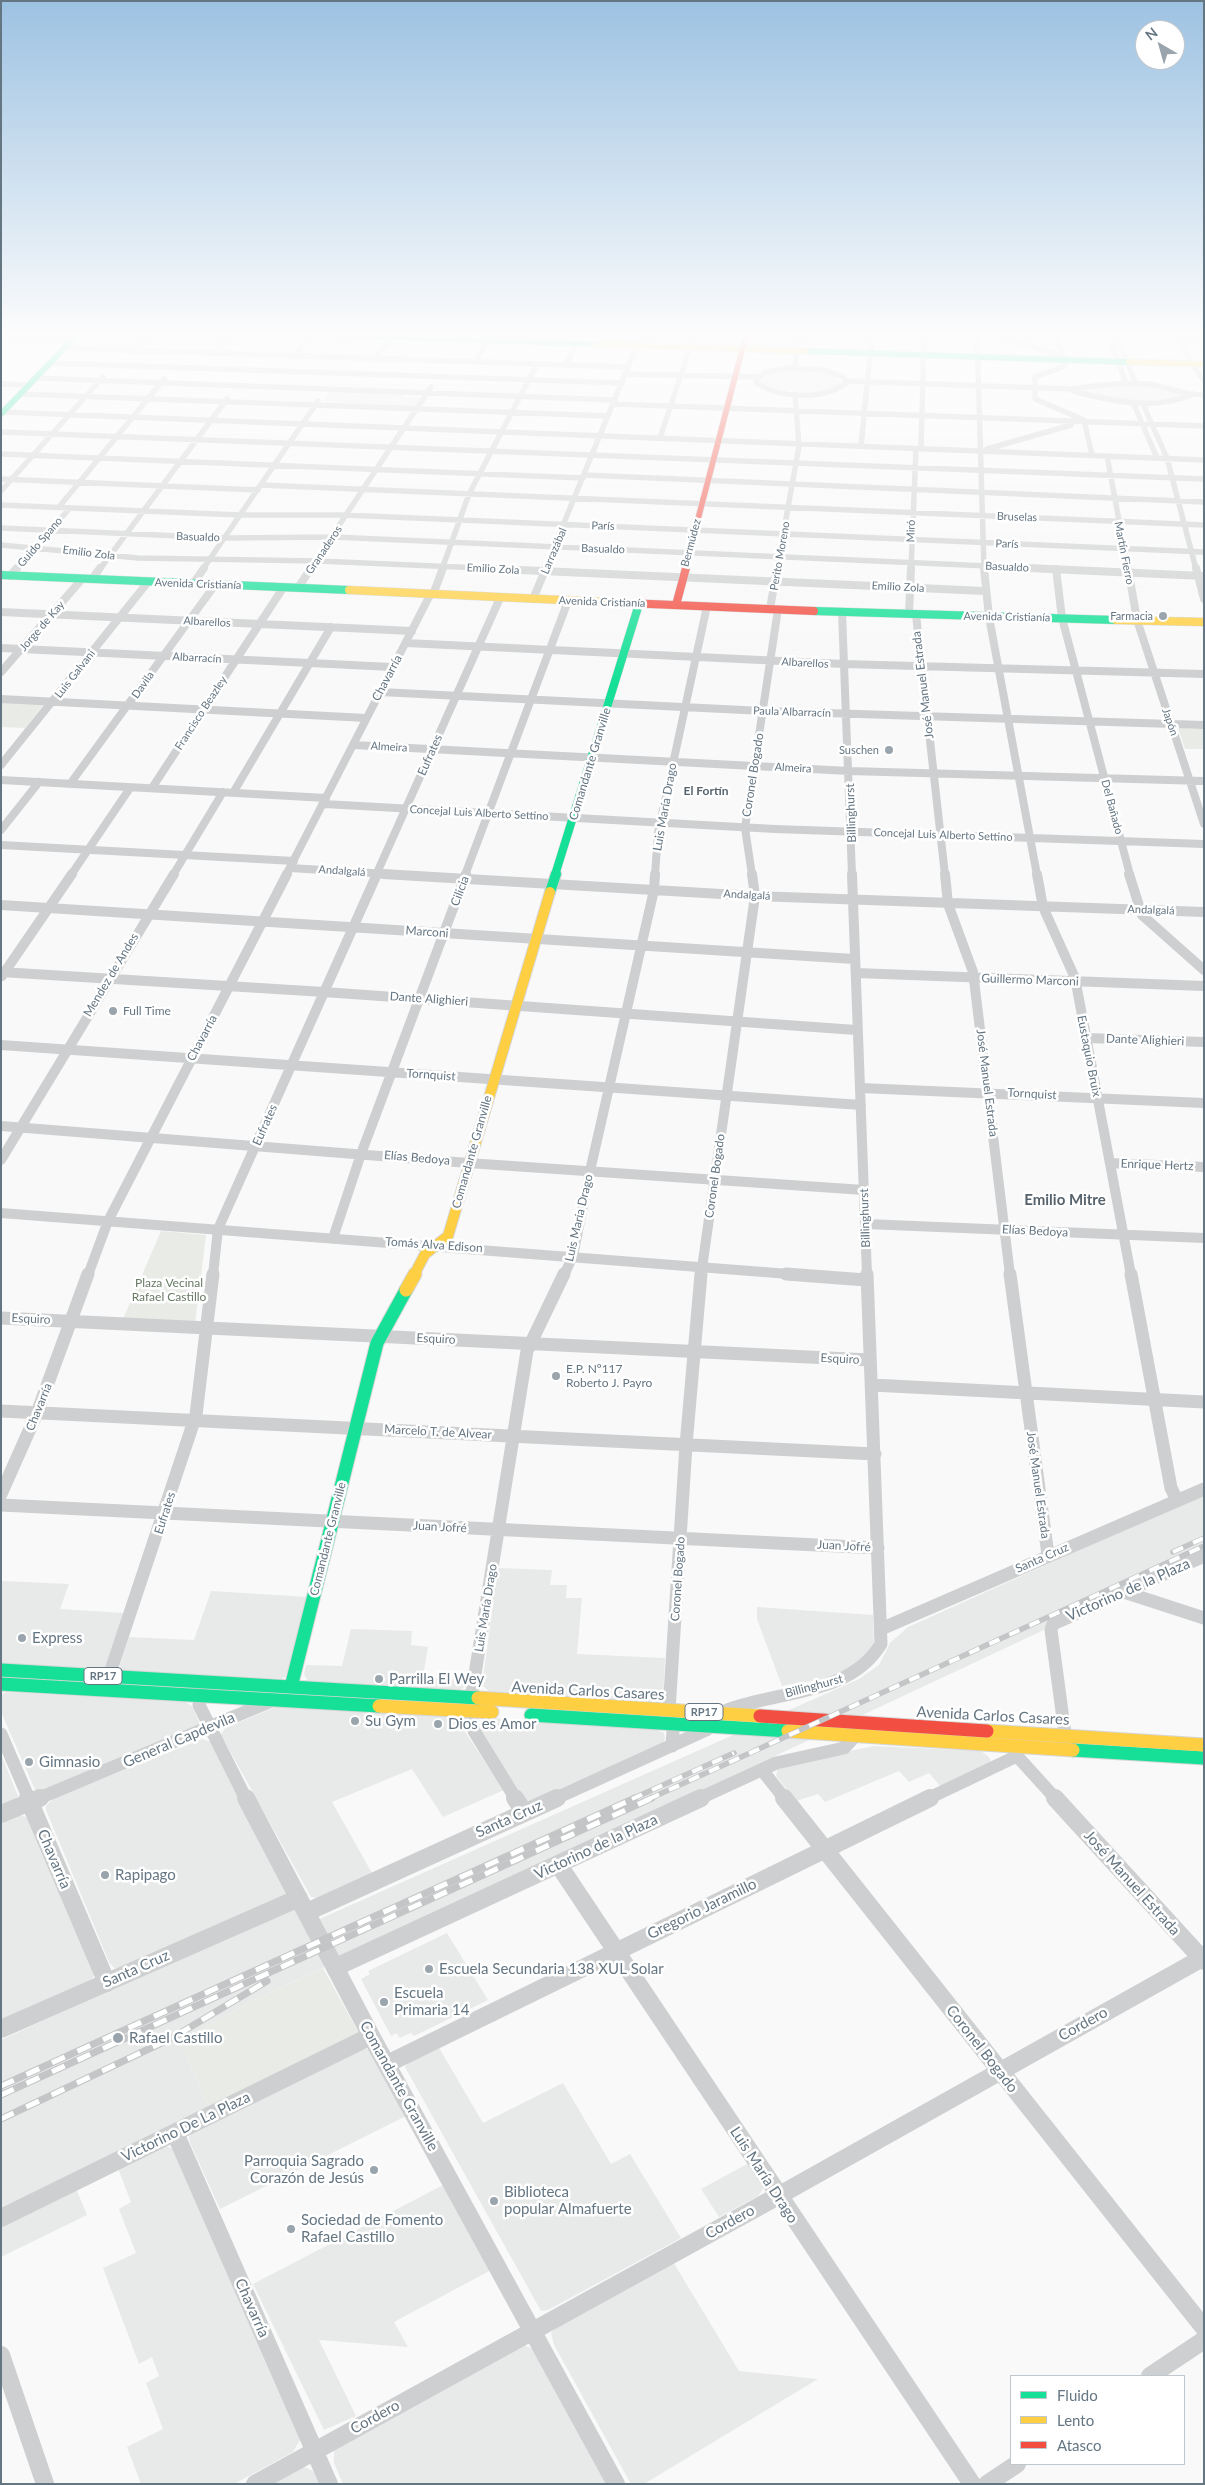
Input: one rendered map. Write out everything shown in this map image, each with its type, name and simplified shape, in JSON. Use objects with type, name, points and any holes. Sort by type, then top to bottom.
[{"type":"street","points":[[1,491],[37,451]]},
{"type":"street","name":"Guido Spano","points":[[59,508],[105,451]]},
{"type":"street","name":"Jorge de Kay","points":[[1,672],[51,614],[110,556],[145,512],[189,451]]},
{"type":"street","points":[[193,584],[284,451]]},
{"type":"street","name":"Granaderos","points":[[298,588],[318,561],[389,451]]},
{"type":"street","points":[[466,451],[1204,479]]},
{"type":"street","name":"Larrazábal","points":[[534,599],[594,451]]},
{"type":"street","name":"Bermúdez","points":[[676,605],[716,451]]},
{"type":"street","name":"Perito Moreno","points":[[774,609],[775,582],[797,451]]},
{"type":"street","name":"Miró","points":[[913,614],[909,587],[913,490],[919,451]]},
{"type":"street","name":"Eustaquio Bruix","points":[[981,451],[986,566],[985,591],[998,668],[1043,907],[1075,981],[1154,1399],[1172,1488],[1177,1500]]},
{"type":"street","points":[[1017,451],[1204,460]]},
{"type":"street","points":[[1091,451],[1092,455]]},
{"type":"street","points":[[1154,451],[1157,458]]},
{"type":"street","points":[[1164,451],[1173,478],[1192,552],[1201,576],[1204,599]]},
{"type":"street","name":"Chavarría","points":[[1,1494],[37,1413],[108,1220],[230,986],[260,921],[292,865],[392,667],[431,595],[469,494],[492,452]]},
{"type":"street","points":[[1,454],[480,474],[707,480],[1204,502]]},
{"type":"street","name":"Martín Fierro","points":[[1107,456],[1137,620]]},
{"type":"street","name":"Bruselas","points":[[1,479],[164,486],[469,494],[1204,525]]},
{"type":"street","name":"París","points":[[1,505],[240,515],[347,515],[1204,552]]},
{"type":"street","name":"Guido Spano","points":[[4,576],[39,546],[70,508]]},
{"type":"street","name":"Basualdo","points":[[1,528],[224,538],[332,537],[1201,576]]},
{"type":"street","name":"Emilio Zola","points":[[1,544],[39,546],[110,556],[209,560],[318,561],[985,591]]},
{"type":"street","name":"Del Bañado","points":[[1056,569],[1062,618],[1139,910],[1142,915],[1204,970]]},
{"type":"street","name":"Avenida Cristianía","points":[[4,576],[842,612],[1204,622]]},
{"type":"street","name":"Luis Galvani","points":[[1,765],[148,582]]},
{"type":"street","name":"Davila","points":[[70,784],[215,585]]},
{"type":"street","name":"Francisco Beazley","points":[[152,788],[283,588]]},
{"type":"street","name":"Eufrates","points":[[109,1676],[195,1420],[218,1229],[500,598]]},
{"type":"street","name":"Cilicia","points":[[332,1238],[361,1154],[568,601]]},
{"type":"street","name":"Comandante Granville","points":[[291,1687],[380,1337],[425,1254],[448,1236],[535,939],[639,604]]},
{"type":"street","name":"Luis María Drago","points":[[524,1812],[474,1731],[471,1705],[529,1344],[573,1256],[590,1171],[654,890],[660,823],[707,606]]},
{"type":"street","name":"Coronel Bogado","points":[[672,1746],[673,1731],[669,1710],[686,1445],[694,1352],[702,1266],[755,896],[745,828],[771,661],[774,609]]},
{"type":"street","name":"Albarellos","points":[[1,612],[412,631]]},
{"type":"street","name":"Billinghurst","points":[[721,1712],[742,1704],[852,1675],[872,1660],[878,1652],[881,1629],[875,1454],[866,1280],[861,1088],[856,1030],[850,771],[842,612]]},
{"type":"street","name":"José Manuel Estrada","points":[[913,614],[928,717],[948,904],[974,978],[1025,1393],[1048,1555]]},
{"type":"street","name":"Japón","points":[[1137,620],[1204,824]]},
{"type":"street","name":"Mendez de Andes","points":[[1,1160],[184,855],[279,714],[331,627]]},
{"type":"street","name":"Albarellos","points":[[406,643],[921,667],[1204,674]]},
{"type":"street","name":"Albarracín","points":[[1,648],[392,667]]},
{"type":"street","name":"Paula Albarracín","points":[[380,692],[763,711],[1204,725]]},
{"type":"street","points":[[1,699],[366,718]]},
{"type":"street","name":"Almeira","points":[[353,745],[754,767],[1204,781]]},
{"type":"street","name":"Concejal Luis Alberto Settino","points":[[1,780],[228,792],[406,809],[745,828],[1204,844]]},
{"type":"street","points":[[1,830],[38,782]]},
{"type":"street","points":[[2,973],[130,788]]},
{"type":"street","name":"Andalgalá","points":[[1,845],[184,855],[378,874],[755,896],[1204,912]]},
{"type":"street","name":"Marconi","points":[[1,905],[854,959]]},
{"type":"street","name":"Dante Alighieri","points":[[2,973],[420,998],[856,1030]]},
{"type":"street","name":"Guillermo Marconi","points":[[856,973],[1204,986]]},
{"type":"street","name":"Dante Alighieri","points":[[1086,1038],[1204,1042]]},
{"type":"street","name":"Tornquist","points":[[1,1045],[861,1105]]},
{"type":"street","name":"Tornquist","points":[[861,1088],[988,1092],[1204,1103]]},
{"type":"street","name":"Elías Bedoya","points":[[1,1126],[468,1163],[864,1190]]},
{"type":"street","name":"Enrique Hertz","points":[[1110,1163],[1204,1166]]},
{"type":"street","name":"Tomás Alva Edison","points":[[1,1213],[437,1245],[866,1280]]},
{"type":"street","name":"Elías Bedoya","points":[[866,1224],[1204,1238]]},
{"type":"street","name":"Esquiro","points":[[1,1318],[870,1360]]},
{"type":"street","points":[[872,1385],[1204,1402]]},
{"type":"street","name":"Marcelo T. de Alvear","points":[[1,1411],[875,1454]]},
{"type":"street","name":"Santa Cruz","points":[[881,1629],[1204,1489]]},
{"type":"street","name":"Juan Jofré","points":[[1,1505],[878,1548]]},
{"type":"street","name":"Victorino de la Plaza","points":[[1067,1742],[1051,1630],[1053,1624],[1204,1556]]},
{"type":"street","points":[[1124,1592],[1204,1618]]},
{"type":"street","name":"Avenida Carlos Casares","points":[[1,1670],[109,1676],[274,1700],[721,1712],[887,1725],[1014,1744]]},
{"type":"street","name":"Avenida Carlos Casares","points":[[1,1684],[202,1689],[291,1687],[471,1705],[512,1713],[711,1727],[1014,1744],[1067,1742],[1204,1745]]},
{"type":"street","name":"Comandante Granville","points":[[202,1689],[199,1705],[209,1728],[387,2064],[616,2484]]},
{"type":"street","name":"General Capdevila","points":[[1,1814],[274,1700]]},
{"type":"street","name":"Santa Cruz","points":[[1,2029],[107,1983],[303,1905],[524,1812],[711,1727]]},
{"type":"street","name":"Chavarría","points":[[1,1734],[107,1983]]},
{"type":"street","name":"Victorino de la Plaza","points":[[336,1967],[776,1763],[844,1748],[856,1735]]},
{"type":"street","name":"Avenida Carlos Casares","points":[[1067,1742],[1204,1758]]},
{"type":"street","name":"José Manuel Estrada","points":[[1014,1744],[1203,1959]]},
{"type":"street","name":"Gregorio Jaramillo","points":[[387,2064],[823,1848],[1014,1744]]},
{"type":"street","name":"Coronel Bogado","points":[[762,1770],[1204,2328]]},
{"type":"street","name":"Luis María Drago","points":[[558,1864],[972,2484]]},
{"type":"street","name":"Cordero","points":[[255,2484],[778,2196],[999,2070],[1203,1959]]},
{"type":"street","name":"Victorino De La Plaza","points":[[1,2218],[372,2036]]},
{"type":"street","name":"Chavarría","points":[[175,2133],[329,2484]]},
{"type":"street","points":[[1152,2375],[1204,2340]]},
{"type":"street","points":[[1,2356],[45,2484]]},
{"type":"street","points":[[987,2484],[1016,2465]]},
{"type":"shaded area","points":[[1204,1494],[1204,1555],[250,2002],[179,2041],[211,2111],[1,2209],[1,2040],[293,1906],[306,1925],[859,1679],[879,1665],[890,1643],[908,1627]]},
{"type":"shaded area","points":[[498,1568],[552,1570],[550,1585],[567,1585],[566,1598],[582,1598],[577,1654],[665,1658],[663,1698],[655,1705],[491,1693],[482,1685]]},
{"type":"shaded area","points":[[1,1581],[69,1584],[60,1609],[124,1613],[108,1666],[102,1669],[1,1665]]},
{"type":"shaded area","points":[[211,1591],[308,1597],[286,1676],[282,1679],[124,1671],[121,1668],[120,1665],[129,1637],[194,1640]]},
{"type":"shaded area","points":[[757,1607],[873,1615],[874,1647],[868,1657],[833,1677],[782,1686],[757,1619]]},
{"type":"shaded area","points":[[351,1629],[412,1631],[411,1645],[428,1647],[423,1677],[467,1680],[466,1686],[457,1691],[309,1682],[304,1674],[306,1665],[342,1666]]},
{"type":"shaded area","points":[[7,1692],[185,1702],[192,1706],[201,1726],[42,1792],[36,1792],[1,1712],[1,1695]]},
{"type":"shaded area","points":[[278,1706],[455,1717],[504,1790],[443,1817],[412,1769],[332,1802],[373,1875],[317,1898],[311,1897],[221,1735],[225,1728]]},
{"type":"shaded area","points":[[490,1718],[651,1728],[664,1733],[665,1739],[663,1744],[527,1803],[480,1732],[483,1722]]},
{"type":"shaded area","points":[[202,1739],[211,1742],[287,1890],[285,1896],[120,1969],[114,1968],[109,1962],[46,1806],[54,1798]]},
{"type":"shaded area","points":[[874,1746],[981,1751],[991,1761],[989,1764],[941,1787],[929,1773],[909,1782],[899,1771],[825,1802],[818,1794],[796,1801],[776,1776],[778,1768],[791,1763]]},
{"type":"shaded area","points":[[1,1754],[18,1796],[17,1800],[1,1808]]},
{"type":"shaded area","points":[[17,1814],[29,1818],[95,1974],[92,1979],[1,2020],[1,1819]]},
{"type":"shaded area","points":[[447,1933],[488,2000],[414,2036],[411,2033],[400,2038],[396,2033],[391,2036],[361,1979],[370,1974],[368,1971]]},
{"type":"shaded area","points":[[438,2046],[483,2123],[563,2083],[611,2164],[630,2154],[681,2238],[548,2310],[541,2311],[405,2067],[408,2061]]},
{"type":"shaded area","points":[[372,2049],[410,2114],[220,2209],[190,2143],[189,2137],[192,2131],[357,2050]]},
{"type":"shaded area","points":[[165,2146],[176,2150],[300,2440],[293,2452],[234,2484],[141,2484],[127,2447],[163,2429],[146,2383],[159,2376],[152,2357],[139,2364],[103,2268],[136,2253],[119,2209],[131,2202],[117,2166]]},
{"type":"shaded area","points":[[749,2163],[763,2183],[763,2189],[758,2196],[719,2217],[701,2189]]},
{"type":"shaded area","points":[[447,2183],[493,2269],[394,2322],[408,2347],[319,2340],[356,2416],[324,2430],[253,2284]]},
{"type":"shaded area","points":[[75,2186],[87,2215],[1,2257],[1,2222]]},
{"type":"shaded area","points":[[672,2260],[739,2371],[818,2379],[644,2484],[631,2484],[554,2345],[551,2333],[557,2325]]},
{"type":"shaded area","points":[[524,2345],[537,2351],[608,2484],[343,2484],[334,2463],[334,2450]]},
{"type":"shaded area","points":[[305,2467],[318,2474],[322,2484],[269,2484],[297,2468]]},
{"type":"green space","points":[[1,702],[44,704],[25,728],[1,727]]},
{"type":"green space","points":[[1178,728],[1204,729],[1204,749],[1185,749]]},
{"type":"green space","name":"Plaza Vecinal Rafael Castillo","points":[[161,1231],[206,1235],[195,1323],[123,1319]]},
{"type":"green space","points":[[323,1968],[361,2037],[211,2111],[179,2041],[250,2002]]},
{"type":"railway","points":[[1173,1552],[1204,1538]]},
{"type":"railway","points":[[649,1799],[1204,1546]]},
{"type":"railway","points":[[632,1799],[734,1753]]},
{"type":"railway","points":[[1,2086],[635,1798]]},
{"type":"railway","points":[[1,2095],[652,1798]]},
{"type":"railway","points":[[1,2119],[172,2038],[267,1981]]},
{"type":"traffic: fast","points":[[1,575],[349,590]]},
{"type":"traffic: fast","points":[[550,892],[639,604]]},
{"type":"traffic: fast","points":[[814,611],[1116,620]]},
{"type":"traffic: fast","points":[[291,1687],[377,1343],[406,1290]]},
{"type":"traffic: fast","points":[[1,1670],[478,1698]]},
{"type":"traffic: fast","points":[[1,1684],[379,1706]]},
{"type":"traffic: fast","points":[[531,1715],[788,1731]]},
{"type":"traffic: fast","points":[[1073,1750],[1204,1758]]},
{"type":"traffic: slow","points":[[349,590],[627,603]]},
{"type":"traffic: slow","points":[[1116,620],[1204,622]]},
{"type":"traffic: slow","points":[[406,1290],[425,1254],[448,1236],[550,892]]},
{"type":"traffic: slow","points":[[478,1698],[760,1716]]},
{"type":"traffic: slow","points":[[379,1706],[492,1712]]},
{"type":"traffic: slow","points":[[788,1731],[1073,1750]]},
{"type":"traffic: slow","points":[[987,1731],[1204,1745]]},
{"type":"traffic: jam","points":[[676,605],[716,451]]},
{"type":"traffic: jam","points":[[627,603],[814,611]]},
{"type":"traffic: jam","points":[[760,1716],[987,1731]]},
{"type":"place","name":"Farmacia","points":[[1163,616]]},
{"type":"place","name":"Suschen","points":[[889,750]]},
{"type":"place","name":"Full Time","points":[[113,1011]]},
{"type":"place","name":"E.P. Nº117 Roberto J. Payro","points":[[556,1376]]},
{"type":"place","name":"Express","points":[[22,1638]]},
{"type":"place","name":"Parrilla El Wey","points":[[379,1679]]},
{"type":"place","name":"Su Gym","points":[[355,1721]]},
{"type":"place","name":"Dios es Amor","points":[[438,1724]]},
{"type":"place","name":"Gimnasio","points":[[29,1762]]},
{"type":"place","name":"Rapipago","points":[[105,1875]]},
{"type":"place","name":"Escuela Secundaria 138 XUL Solar","points":[[429,1969]]},
{"type":"place","name":"Escuela Primaria 14","points":[[384,2002]]},
{"type":"place","name":"Rafael Castillo","points":[[118,2038]]},
{"type":"place","name":"Parroquia Sagrado Corazón de Jesús","points":[[374,2170]]},
{"type":"place","name":"Biblioteca popular Almafuerte","points":[[494,2201]]},
{"type":"place","name":"Sociedad de Fomento Rafael Castillo","points":[[291,2229]]},
{"type":"district","name":"El Fortín","points":[[706,791]]},
{"type":"district","name":"Emilio Mitre","points":[[1065,1200]]}]
